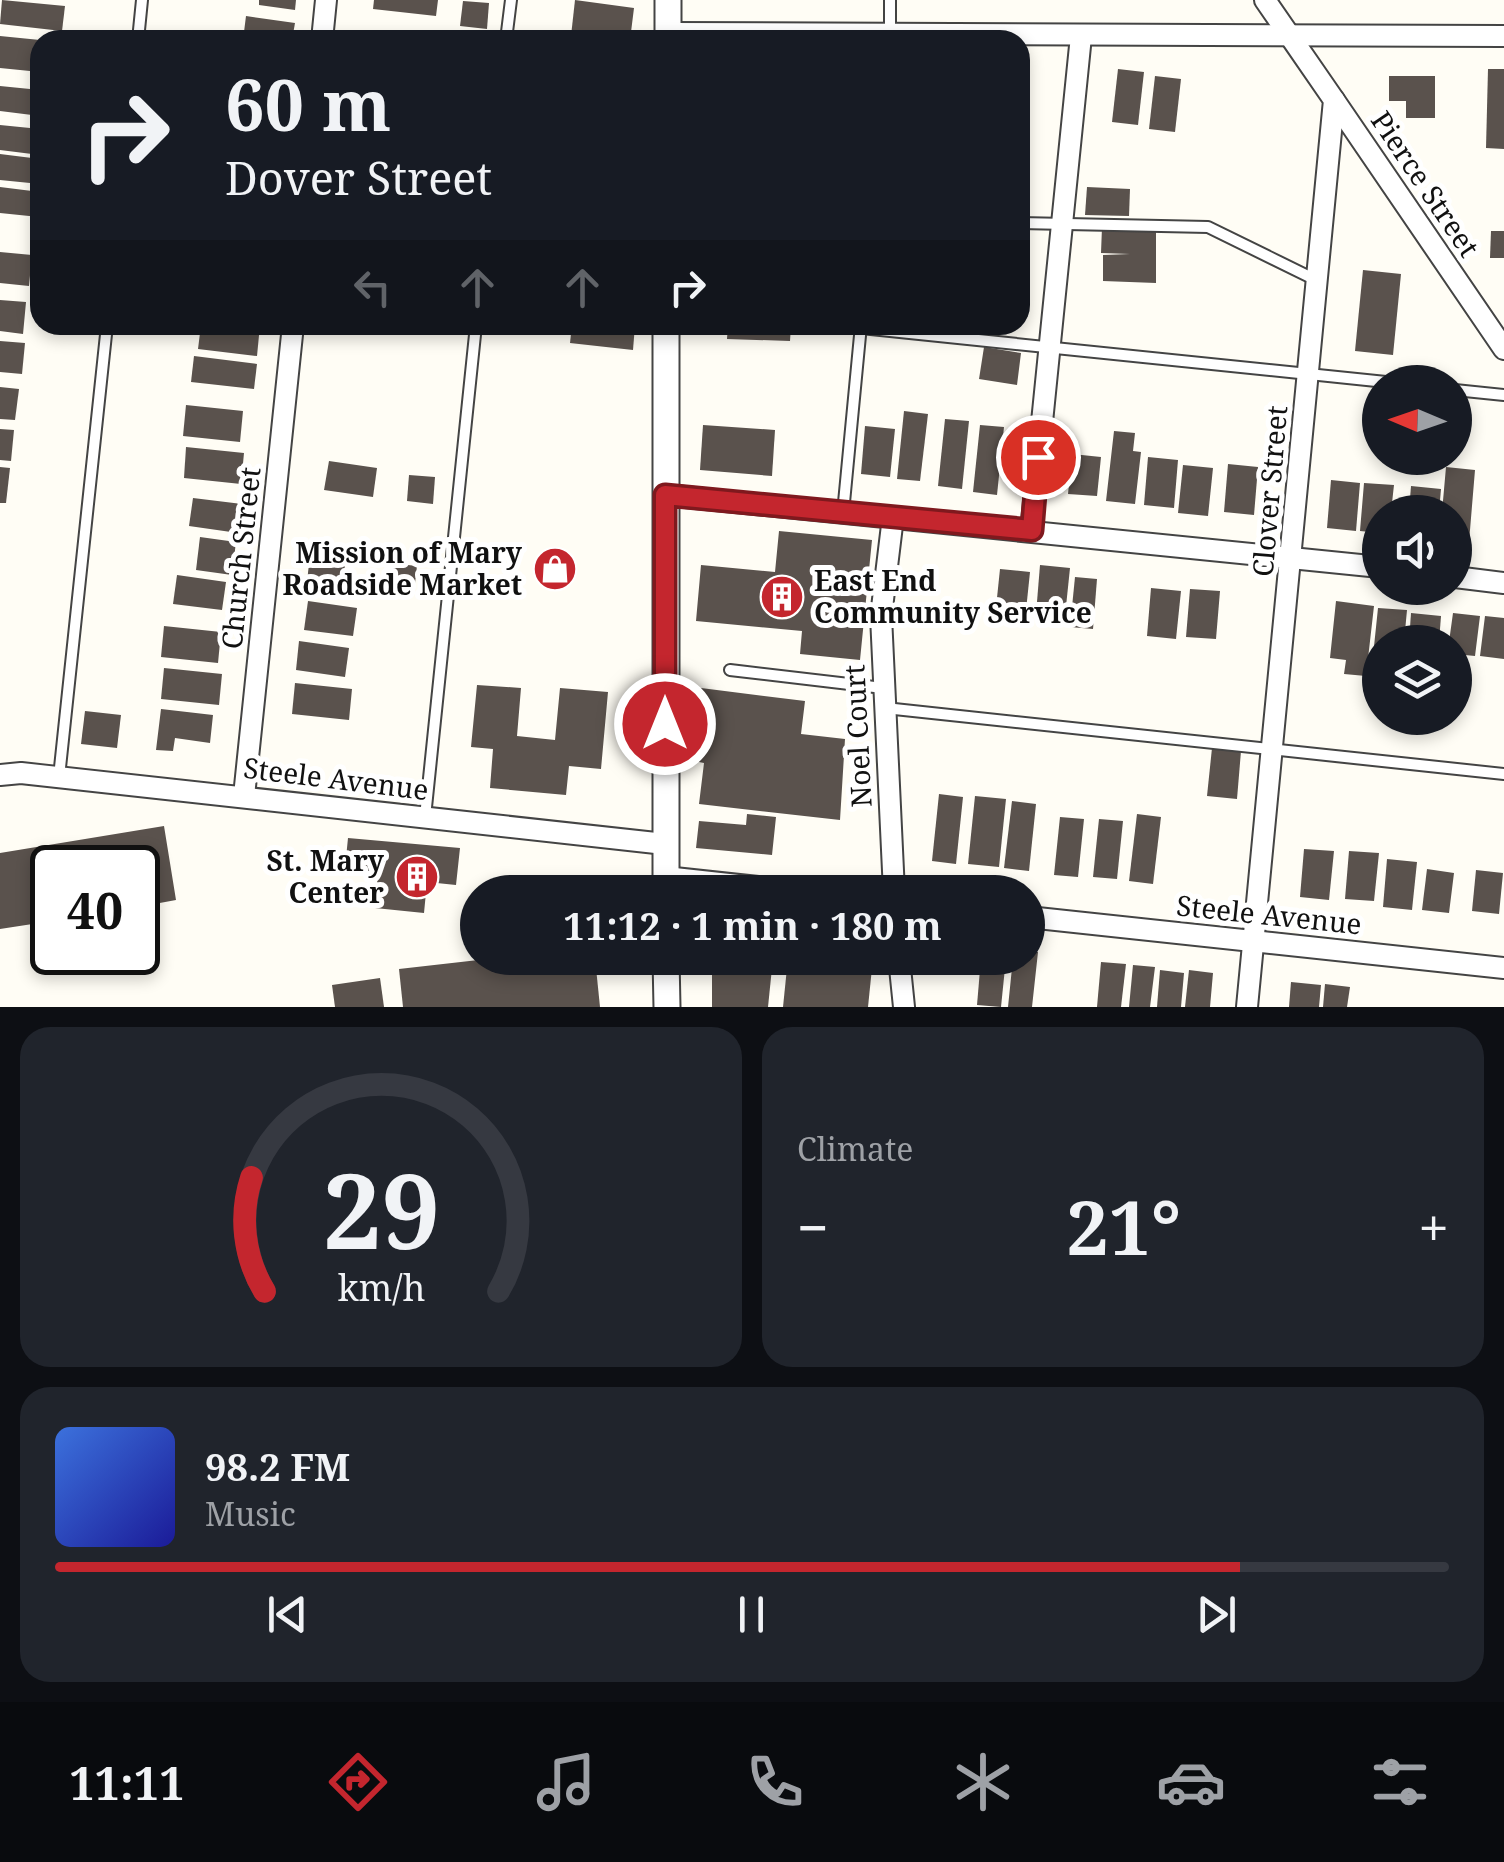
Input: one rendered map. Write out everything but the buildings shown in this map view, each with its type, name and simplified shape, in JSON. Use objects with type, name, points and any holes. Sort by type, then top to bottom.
[{"type":"street","points":[[323,30],[326,0]]},
{"type":"street","points":[[668,0],[668,30]]},
{"type":"street","points":[[1265,0],[1334,100]]},
{"type":"street","points":[[1032,530],[1081,36]]},
{"type":"street","points":[[1030,37],[1504,36]]},
{"type":"street","name":"Clover Street","points":[[1247,1007],[1334,100]]},
{"type":"street","name":"Pierce Street","points":[[1334,100],[1504,349]]},
{"type":"street","name":"Church Street","points":[[244,796],[292,335]]},
{"type":"street","points":[[666,335],[666,875]]},
{"type":"street","points":[[665,495],[1362,565]]},
{"type":"street","name":"Noel Court","points":[[893,875],[881,616],[894,518]]},
{"type":"street","points":[[1472,579],[1504,582]]},
{"type":"street","name":"Steele Avenue","points":[[0,775],[59,777],[244,796],[665,844]]},
{"type":"street","name":"Steele Avenue","points":[[1045,919],[1504,968]]},
{"type":"street","points":[[666,975],[667,1007]]},
{"type":"street","points":[[901,975],[904,1007]]},
{"type":"lane","points":[[139,30],[142,0]]},
{"type":"lane","points":[[507,30],[511,0]]},
{"type":"lane","points":[[890,0],[890,30]]},
{"type":"lane","points":[[1030,224],[1208,226],[1316,280]]},
{"type":"lane","points":[[59,777],[107,335]]},
{"type":"lane","points":[[425,817],[475,335]]},
{"type":"lane","points":[[843,512],[860,335]]},
{"type":"lane","points":[[946,335],[1362,380]]},
{"type":"lane","points":[[1472,392],[1504,395]]},
{"type":"lane","points":[[730,670],[884,698],[1274,750],[1504,774]]},
{"type":"place","name":"Mission of Mary Roadside Market","points":[[555,569]]},
{"type":"place","name":"East End Community Service","points":[[782,597]]},
{"type":"place","name":"St. Mary Center","points":[[417,877]]},
{"type":"route","points":[[665,724],[665,495],[1032,530],[1038,457]]}]
